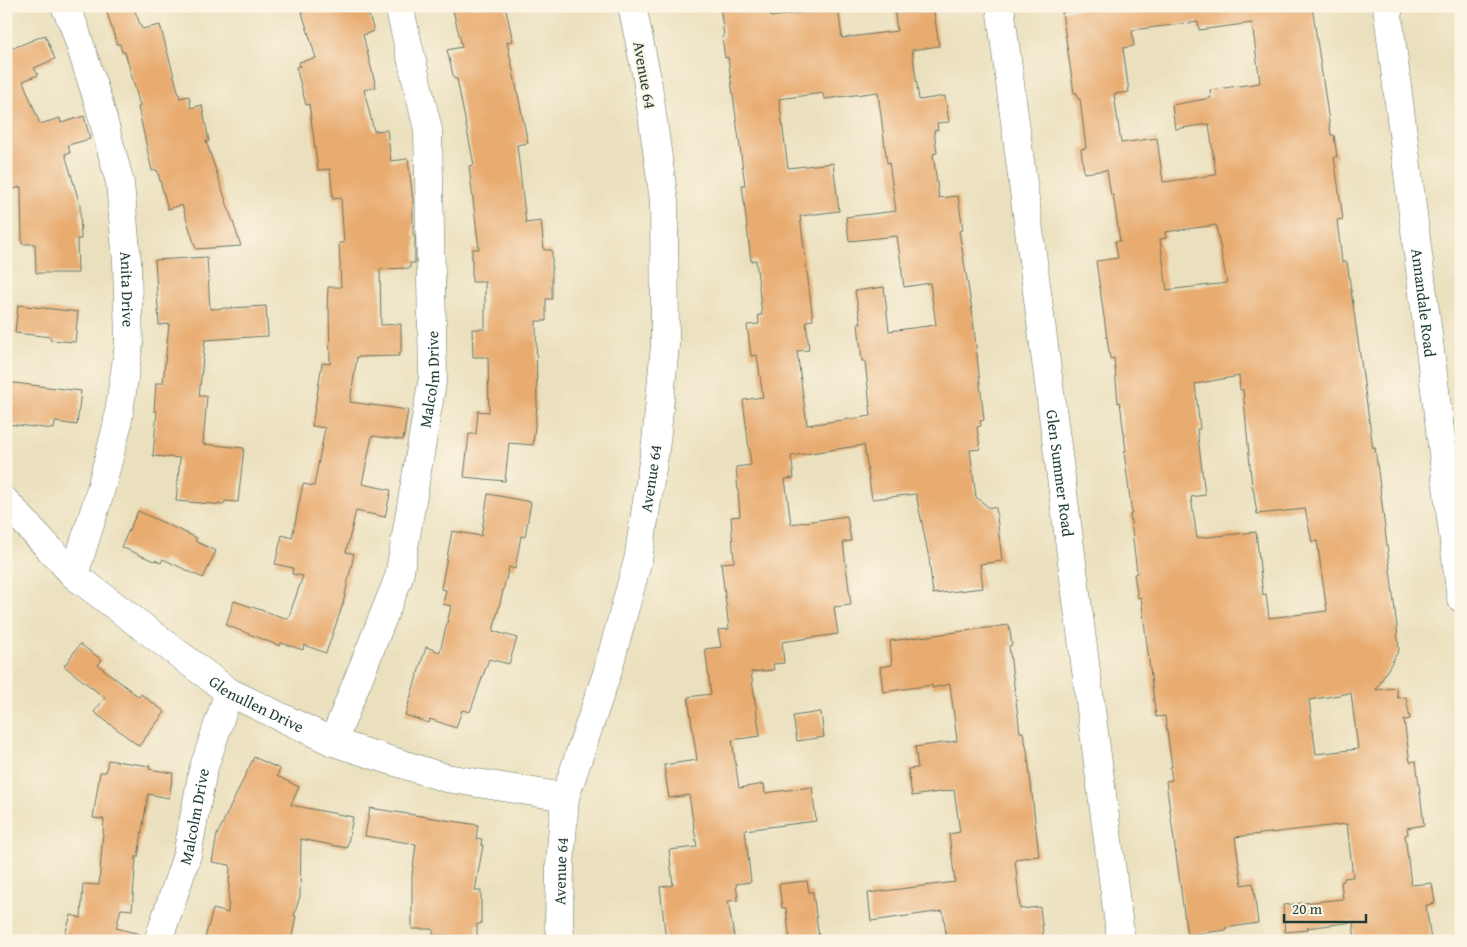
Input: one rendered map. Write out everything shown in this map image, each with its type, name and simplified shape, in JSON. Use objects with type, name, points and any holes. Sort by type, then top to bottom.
[{"type":"street","name":"Anita Drive","points":[[65,6],[74,26],[99,104],[120,183],[127,262],[129,344],[117,426],[99,496],[74,575]]},
{"type":"street","name":"Malcolm Drive","points":[[333,742],[398,577],[433,378],[428,130],[399,6]]},
{"type":"street","name":"Avenue 64","points":[[561,941],[560,865],[565,797],[608,672],[638,560],[656,442],[665,345],[664,201],[647,78],[632,6]]},
{"type":"street","name":"Glen Summer Road","points":[[1000,6],[1121,941]]},
{"type":"street","name":"Annandale Road","points":[[1388,6],[1461,598]]},
{"type":"street","name":"Glenullen Drive","points":[[6,502],[74,575],[230,692],[333,742],[446,778],[565,797]]},
{"type":"street","name":"Malcolm Drive","points":[[158,941],[187,855],[203,770],[230,692]]},
{"type":"building","points":[[105,6],[133,6],[142,29],[160,25],[180,98],[189,96],[191,108],[202,105],[209,141],[206,141],[241,246],[196,249],[182,205],[168,209],[157,170],[152,171],[138,107],[140,106],[125,52],[122,52],[120,44],[117,44]]},
{"type":"building","points":[[300,6],[366,6],[374,31],[363,35],[376,87],[364,90],[374,131],[387,130],[391,161],[408,159],[413,200],[413,236],[415,236],[415,263],[410,263],[410,268],[380,269],[381,325],[401,324],[401,353],[399,353],[399,356],[357,357],[350,402],[408,410],[403,440],[372,436],[362,484],[391,490],[385,517],[356,511],[346,552],[354,554],[343,604],[326,653],[304,645],[303,650],[281,643],[280,646],[226,625],[234,601],[288,619],[303,576],[292,574],[293,568],[275,564],[282,535],[292,538],[303,484],[314,486],[325,428],[312,426],[322,363],[330,364],[329,308],[327,308],[328,287],[341,287],[339,243],[344,243],[341,198],[333,199],[330,169],[318,170],[309,104],[306,105],[296,67],[300,66],[299,62],[316,58]]},
{"type":"building","points":[[452,6],[505,6],[513,41],[507,42],[528,143],[517,145],[526,223],[541,221],[544,250],[552,250],[552,299],[546,299],[546,321],[536,321],[537,406],[533,445],[509,443],[505,481],[464,477],[469,434],[476,434],[478,411],[489,412],[488,357],[473,357],[472,329],[485,329],[485,282],[472,282],[472,249],[479,249],[469,166],[474,165],[457,79],[454,79],[447,50],[462,47]]},
{"type":"building","points":[[720,6],[769,6],[771,17],[838,7],[842,38],[897,31],[894,6],[933,6],[939,46],[912,50],[919,100],[945,96],[949,122],[937,123],[938,130],[934,130],[937,153],[933,154],[939,198],[958,196],[963,230],[959,231],[972,310],[984,420],[980,421],[981,426],[977,427],[980,449],[970,450],[976,497],[988,507],[996,508],[1002,561],[980,564],[983,588],[933,594],[929,558],[916,494],[872,499],[864,445],[791,456],[794,478],[785,479],[791,524],[847,516],[851,541],[843,542],[851,605],[834,607],[838,634],[782,642],[784,663],[773,664],[774,670],[751,672],[760,736],[732,740],[739,788],[764,784],[765,793],[812,787],[816,821],[745,830],[751,882],[736,884],[738,900],[728,901],[735,941],[666,941],[660,887],[673,885],[669,850],[697,847],[689,795],[669,798],[664,765],[697,760],[688,697],[711,694],[705,649],[721,647],[718,630],[729,629],[721,563],[734,562],[731,517],[740,516],[736,467],[751,465],[743,400],[763,397],[757,355],[751,356],[747,325],[759,324],[758,315],[762,315],[756,260],[751,261],[742,185],[745,185],[728,57],[725,58],[722,37],[724,36]],"holes":[[[878,92],[887,163],[889,162],[896,211],[846,217],[849,241],[897,236],[904,287],[930,283],[936,325],[889,331],[884,287],[855,291],[861,324],[858,324],[862,361],[865,361],[871,416],[807,425],[797,351],[809,350],[806,321],[813,320],[800,216],[839,211],[833,163],[788,168],[779,99],[823,93],[824,99]]]},
{"type":"building","points":[[1097,6],[1312,6],[1331,135],[1334,135],[1337,157],[1334,157],[1343,219],[1337,220],[1342,262],[1347,262],[1373,448],[1375,447],[1397,627],[1399,650],[1376,690],[1396,688],[1398,698],[1406,697],[1410,719],[1404,720],[1410,762],[1416,761],[1424,825],[1407,828],[1408,834],[1405,835],[1411,885],[1432,883],[1435,903],[1426,905],[1431,941],[1355,941],[1353,922],[1285,932],[1283,905],[1343,899],[1341,882],[1344,881],[1344,878],[1353,877],[1347,824],[1235,837],[1242,885],[1253,883],[1258,923],[1225,928],[1226,930],[1187,935],[1166,781],[1172,780],[1170,767],[1172,767],[1165,716],[1156,717],[1141,597],[1138,598],[1134,574],[1137,573],[1124,452],[1126,451],[1120,402],[1118,403],[1114,358],[1110,359],[1096,261],[1118,258],[1115,241],[1120,241],[1107,170],[1084,173],[1081,149],[1086,148],[1080,99],[1078,99],[1077,93],[1074,93],[1062,12]],"holes":[[[1198,22],[1199,30],[1252,23],[1260,83],[1210,90],[1211,98],[1172,105],[1175,129],[1209,124],[1216,175],[1163,182],[1157,138],[1121,143],[1114,94],[1129,92],[1123,48],[1134,46],[1132,30]],[[1216,225],[1227,283],[1167,290],[1160,239],[1166,238],[1165,232]],[[1239,376],[1240,390],[1243,390],[1252,487],[1257,514],[1305,509],[1312,542],[1317,541],[1327,611],[1269,618],[1266,594],[1263,595],[1256,532],[1197,538],[1191,497],[1205,495],[1197,429],[1200,429],[1195,384]],[[1351,693],[1358,749],[1316,754],[1309,700]]]},
{"type":"building","points":[[45,35],[55,59],[34,68],[38,75],[23,81],[40,124],[60,118],[61,123],[84,116],[90,139],[68,145],[70,153],[65,154],[80,205],[81,239],[77,239],[78,273],[36,273],[35,244],[22,244],[21,187],[6,191],[6,41],[8,41],[11,49]]},
{"type":"building","points":[[207,257],[210,309],[266,306],[268,336],[205,340],[199,396],[207,396],[203,444],[244,448],[238,502],[225,501],[224,505],[176,501],[180,458],[153,456],[157,411],[154,411],[156,383],[163,383],[169,324],[159,325],[155,260]]},
{"type":"building","points":[[18,305],[78,312],[75,342],[50,340],[51,337],[15,333]]},
{"type":"building","points":[[6,382],[81,391],[77,425],[55,422],[54,429],[6,424]]},
{"type":"building","points":[[488,494],[531,502],[525,537],[521,536],[515,569],[509,567],[493,631],[517,638],[509,664],[489,659],[470,712],[462,710],[456,728],[430,719],[429,723],[405,715],[426,647],[440,652],[451,606],[443,604],[446,590],[441,589],[452,531],[481,536]]},
{"type":"building","points":[[138,511],[197,538],[195,541],[216,551],[203,578],[163,559],[161,563],[154,561],[121,547]]},
{"type":"building","points":[[1009,625],[1012,645],[1009,646],[1020,732],[1023,732],[1027,750],[1039,856],[1015,859],[1020,909],[1040,907],[1044,941],[947,941],[943,911],[871,921],[868,893],[955,882],[949,834],[960,832],[954,790],[912,796],[908,769],[918,768],[915,747],[957,741],[950,684],[932,688],[932,685],[883,692],[880,667],[892,665],[890,641]]},
{"type":"building","points":[[80,644],[102,660],[98,665],[139,697],[141,694],[165,712],[139,746],[94,712],[105,698],[64,666]]},
{"type":"building","points":[[821,712],[824,737],[797,741],[793,716]]},
{"type":"building","points":[[254,757],[280,769],[277,776],[299,787],[291,805],[353,817],[347,848],[301,839],[300,896],[294,916],[296,916],[291,941],[271,941],[247,936],[246,941],[204,941],[213,909],[228,913],[230,865],[212,862],[217,835]]},
{"type":"building","points":[[108,760],[150,766],[149,769],[173,773],[169,798],[148,794],[138,857],[136,857],[132,910],[121,909],[116,928],[140,934],[139,941],[63,941],[71,915],[81,918],[83,884],[99,885],[104,819],[93,818],[100,772],[106,772]]},
{"type":"building","points":[[370,808],[478,825],[476,838],[482,839],[481,845],[483,845],[475,891],[481,891],[481,924],[477,924],[477,937],[433,935],[433,929],[412,929],[412,876],[416,844],[365,836]]},
{"type":"building","points":[[807,881],[809,892],[813,892],[819,938],[790,941],[786,908],[782,908],[779,884]]}]
